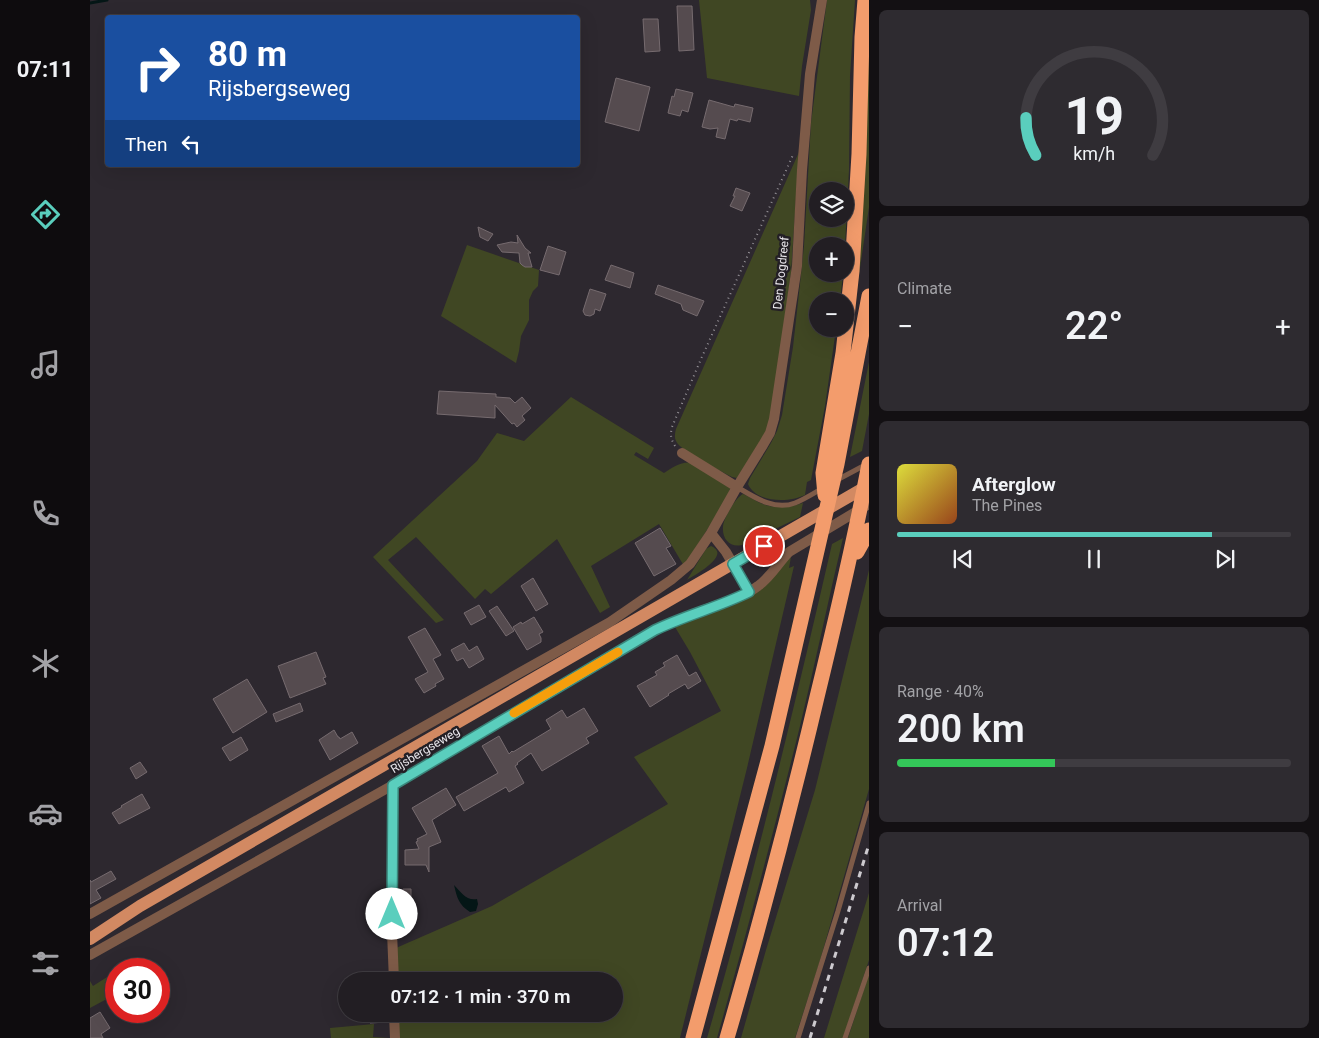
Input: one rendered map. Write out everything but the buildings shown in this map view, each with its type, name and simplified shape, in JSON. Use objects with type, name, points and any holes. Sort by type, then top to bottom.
[{"type":"highway","points":[[825,512],[823,473],[843,353],[852,271],[865,0]]},
{"type":"highway","points":[[693,1038],[772,746],[837,464],[869,296]]},
{"type":"highway","points":[[728,1038],[802,759],[849,566],[863,530],[869,463]]},
{"type":"main road","name":"Rijsbergseweg","points":[[90,939],[140,906],[869,485]]},
{"type":"main road","name":"Rijsbergseweg","points":[[90,930],[140,906]]},
{"type":"street","name":"Den Dogdreef","points":[[711,533],[770,433],[774,419],[797,266],[810,74],[822,0]]},
{"type":"street","points":[[682,453],[737,487]]},
{"type":"street","name":"Rijsbergseweg","points":[[90,955],[393,785],[655,630],[749,592],[766,580],[789,552],[869,504]]},
{"type":"street","points":[[711,533],[720,543],[749,592]]},
{"type":"street","name":"Rijsbergseweg","points":[[90,914],[610,622],[671,580],[690,564],[711,533]]},
{"type":"street","points":[[393,785],[394,972]]},
{"type":"street","points":[[394,1022],[395,1038]]},
{"type":"lane","points":[[737,487],[764,502],[779,505],[790,504],[869,463]]},
{"type":"lane","points":[[798,1038],[838,911],[869,803]]},
{"type":"lane","points":[[846,1038],[869,968]]},
{"type":"path","points":[[682,453],[672,442],[670,435],[672,427],[793,154]]},
{"type":"green space","points":[[699,0],[810,0],[811,10],[799,96],[707,78]]},
{"type":"green space","points":[[827,0],[855,0],[850,76],[848,182],[809,182],[809,227],[846,227],[845,237],[809,237],[809,282],[842,282],[841,292],[809,292],[809,337],[835,337],[825,406],[811,480],[807,482],[805,495],[798,498],[774,500],[758,495],[748,484],[777,431],[782,415],[793,347],[804,246],[811,123]]},
{"type":"green space","points":[[869,0],[869,207],[856,295]]},
{"type":"green space","points":[[799,152],[791,273],[772,410],[767,431],[737,478],[711,466],[685,450],[676,441],[675,432]]},
{"type":"green space","points":[[467,245],[539,270],[538,286],[533,291],[529,300],[529,320],[521,336],[516,363],[441,316]]},
{"type":"green space","points":[[869,362],[869,414],[862,451],[850,457]]},
{"type":"green space","points":[[571,397],[654,448],[648,459],[636,452],[634,455],[664,473],[681,464],[693,463],[730,487],[726,500],[684,566],[659,524],[591,566],[610,607],[600,613],[557,539],[491,594],[485,589],[475,599],[416,537],[388,560],[444,620],[436,623],[373,557],[477,461],[497,433],[524,441]]},
{"type":"green space","points":[[743,494],[758,502],[774,507],[786,507],[803,503],[800,517],[742,545],[730,544],[725,539],[724,523],[727,514]]},
{"type":"green space","points":[[843,538],[800,726],[749,922],[717,1038],[707,1038],[773,792],[832,544]]},
{"type":"green space","points":[[711,546],[716,550],[715,559],[687,580],[706,549]]},
{"type":"green space","points":[[791,557],[789,568],[794,566],[747,768],[680,1038],[399,1038],[398,1022],[623,1022],[623,972],[397,972],[396,948],[492,906],[668,804],[634,757],[721,711],[672,622],[732,606],[754,593]]},
{"type":"green space","points":[[869,570],[869,789],[819,964],[795,1038],[741,1038],[815,790]]},
{"type":"green space","points":[[869,893],[869,960],[843,1038],[824,1038]]},
{"type":"green space","points":[[869,974],[869,1038],[848,1038]]},
{"type":"green space","points":[[105,978],[105,1000],[90,1008],[90,981],[93,986]]},
{"type":"green space","points":[[374,1024],[373,1037],[389,1038],[331,1038],[330,1028]]},
{"type":"shaded area","points":[[454,885],[470,899],[477,899],[476,911],[470,912],[463,907],[457,897]]},
{"type":"waterway","points":[[90,3],[107,0]]},
{"type":"railway","points":[[810,1038],[869,844]]},
{"type":"slow traffic","points":[[514,713],[618,652]]},
{"type":"route","points":[[392,914],[393,785],[655,630],[749,592],[733,564],[764,546]]}]
